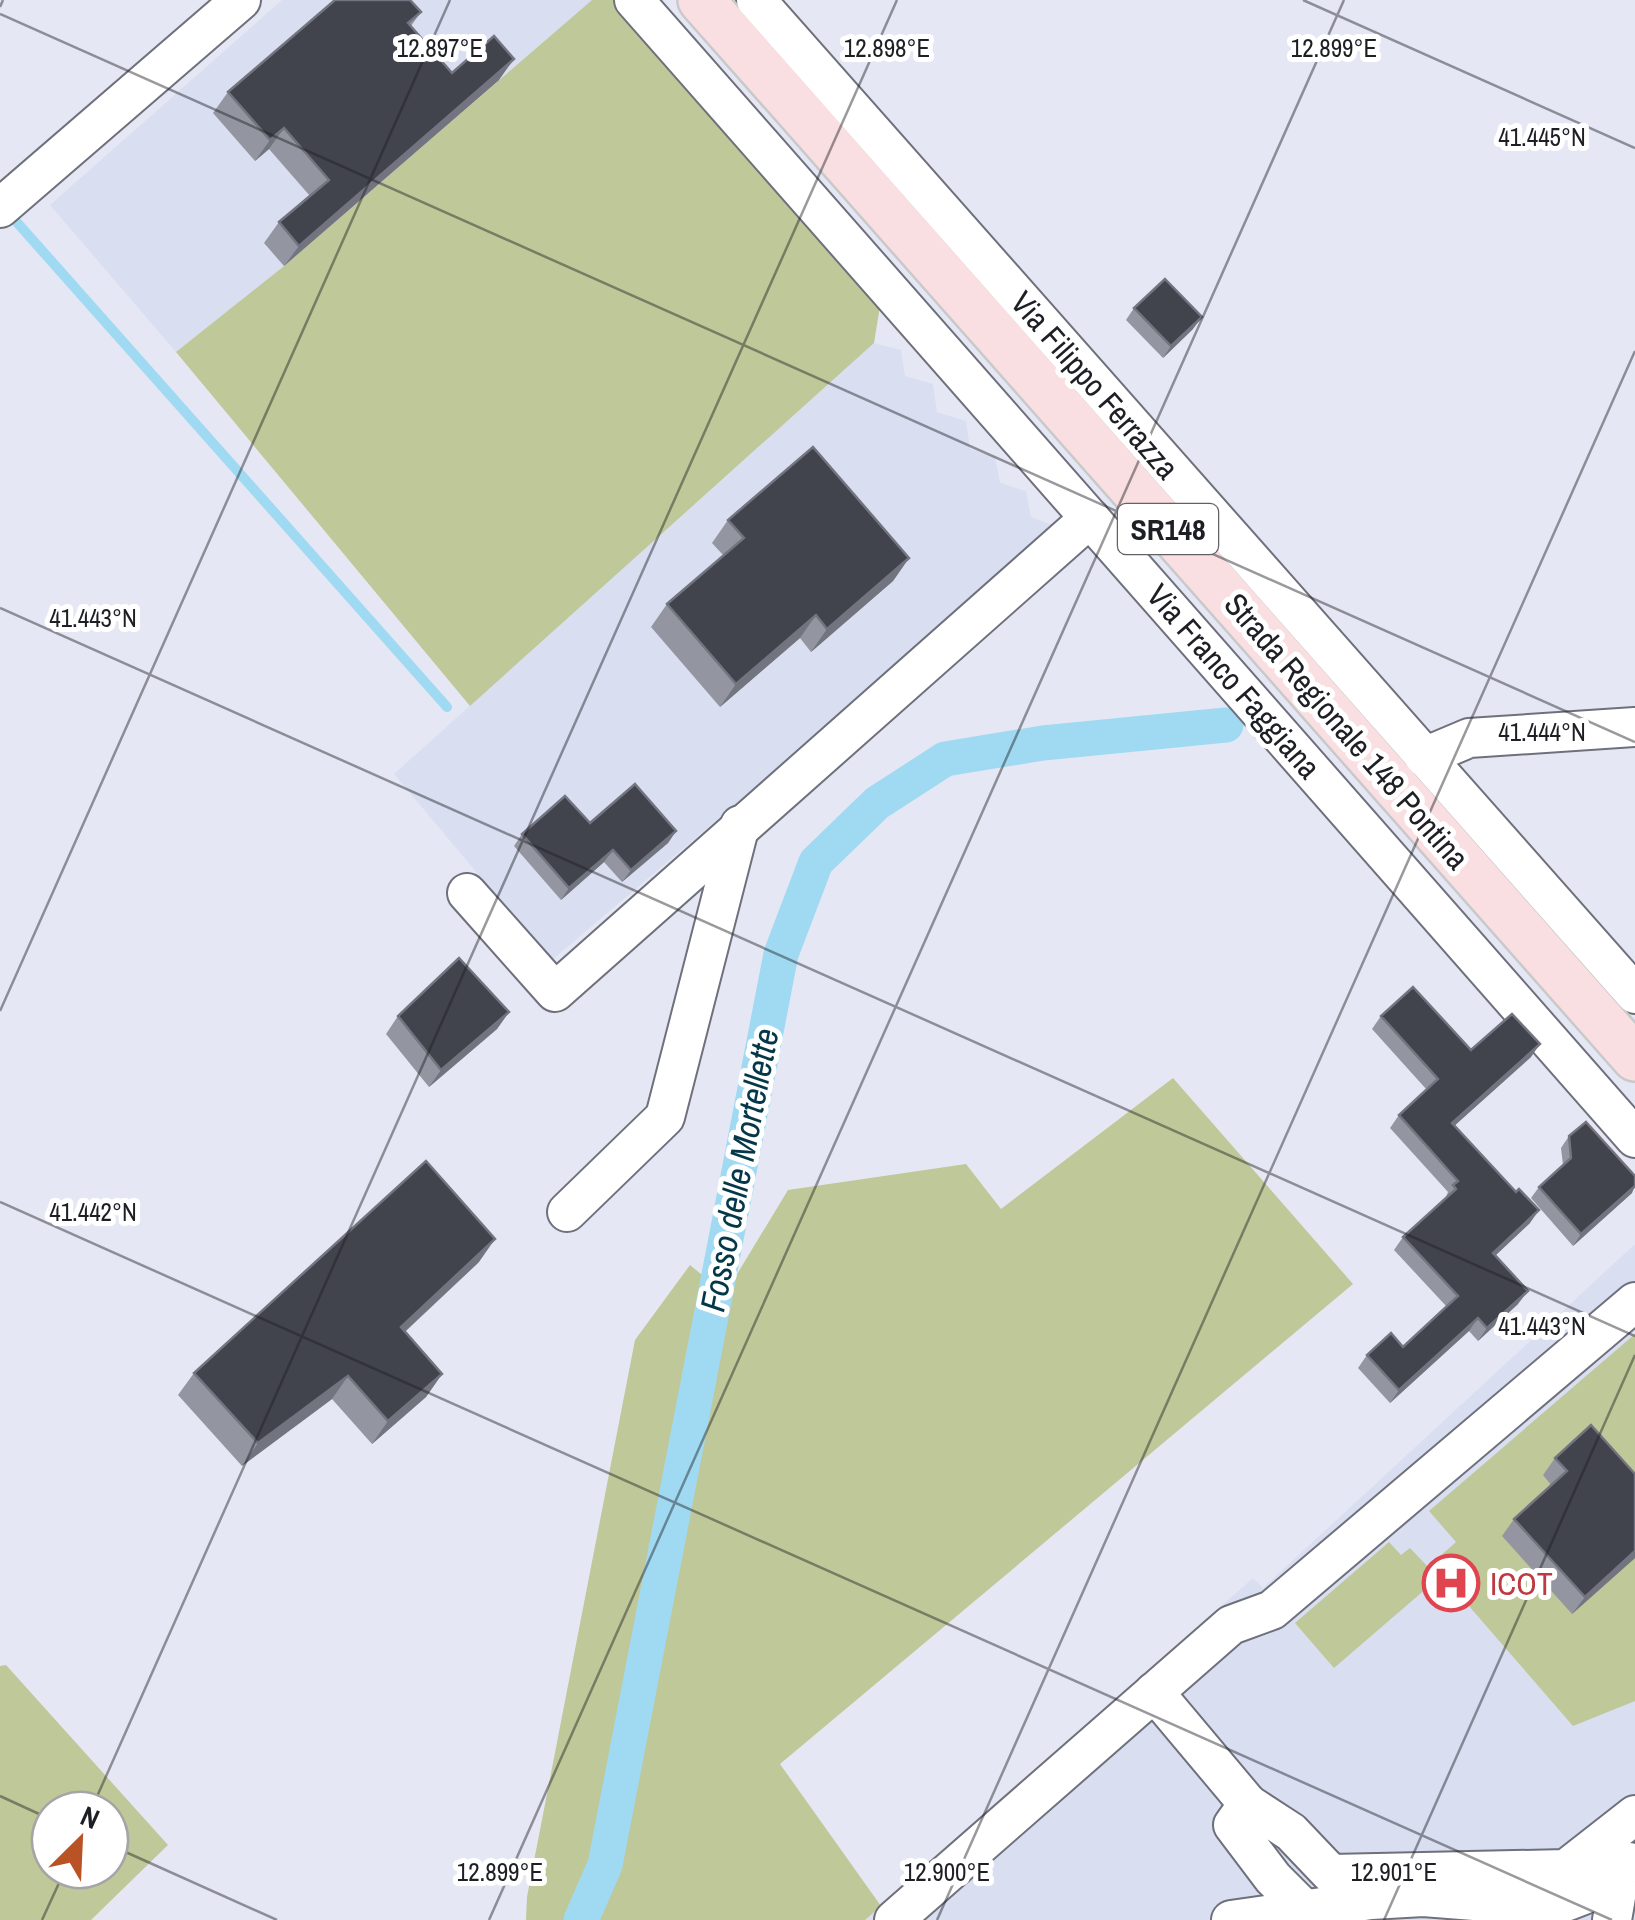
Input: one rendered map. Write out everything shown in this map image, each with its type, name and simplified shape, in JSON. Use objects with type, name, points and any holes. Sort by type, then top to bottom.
[{"type":"main road","name":"Strada Regionale 148 Pontina","points":[[700,0],[1635,1058]]},
{"type":"street","points":[[0,208],[241,0]]},
{"type":"street","name":"Via Franco Faggiana","points":[[634,0],[1635,1138]]},
{"type":"street","name":"Via Filippo Ferrazza","points":[[756,0],[1635,994]]},
{"type":"street","points":[[468,893],[556,992],[1090,518]]},
{"type":"street","points":[[1424,757],[1469,738],[1635,727]]},
{"type":"street","points":[[567,1212],[665,1117],[740,825]]},
{"type":"street","points":[[894,1920],[1231,1625],[1272,1610],[1635,1302]]},
{"type":"street","points":[[1154,1692],[1240,1814],[1290,1913]]},
{"type":"street","points":[[1240,1814],[1290,1832],[1331,1874],[1566,1869],[1635,1816]]},
{"type":"street","points":[[1231,1920],[1371,1900],[1423,1897],[1524,1906],[1560,1904],[1594,1891],[1617,1895]]},
{"type":"shaded area","points":[[282,0],[592,0],[284,266],[176,352],[50,205]]},
{"type":"shaded area","points":[[874,343],[901,350],[905,376],[933,384],[937,412],[966,421],[970,449],[995,457],[1000,483],[1026,491],[1031,517],[1060,528],[551,961],[394,774]]},
{"type":"shaded area","name":"ICOT","points":[[1635,1244],[1635,1920],[865,1920],[1253,1578],[1263,1588]]},
{"type":"green space","points":[[592,0],[613,0],[880,306],[874,343],[470,706],[176,352],[284,266]]},
{"type":"green space","points":[[1173,1078],[1353,1284],[780,1764],[881,1906],[865,1920],[526,1920],[527,1897],[635,1340],[690,1265],[725,1294],[788,1190],[966,1164],[1001,1209]]},
{"type":"green space","points":[[1635,1334],[1635,1701],[1573,1726],[1442,1575],[1334,1668],[1295,1623],[1389,1542],[1401,1555],[1410,1548],[1428,1567],[1456,1542],[1429,1511]]},
{"type":"green space","points":[[6,1665],[118,1790],[30,1790],[30,1890],[122,1890],[91,1920],[0,1920],[0,1666]]},
{"type":"green space","points":[[130,1803],[168,1845],[130,1882]]},
{"type":"building","points":[[335,0],[410,0],[421,12],[408,23],[452,73],[494,36],[514,59],[299,246],[279,222],[329,180],[284,128],[270,140],[228,92]]},
{"type":"building","points":[[1165,279],[1202,317],[1171,346],[1134,308]]},
{"type":"building","points":[[813,447],[909,558],[827,629],[816,615],[736,684],[667,604],[744,538],[728,520]]},
{"type":"building","points":[[635,784],[676,831],[631,870],[613,850],[569,888],[522,834],[565,796],[590,823]]},
{"type":"building","points":[[459,958],[509,1012],[441,1070],[398,1016]]},
{"type":"building","points":[[1413,987],[1471,1050],[1512,1014],[1540,1044],[1452,1123],[1516,1192],[1519,1189],[1539,1210],[1493,1253],[1528,1291],[1487,1328],[1478,1318],[1399,1390],[1367,1355],[1391,1333],[1403,1347],[1458,1296],[1403,1237],[1456,1189],[1453,1185],[1458,1181],[1399,1115],[1438,1079],[1381,1016]]},
{"type":"building","points":[[1586,1122],[1635,1176],[1635,1186],[1581,1234],[1539,1187],[1571,1158],[1569,1136]]},
{"type":"building","points":[[426,1161],[495,1239],[401,1327],[442,1374],[388,1421],[348,1376],[258,1443],[194,1373]]},
{"type":"building","points":[[1591,1425],[1635,1474],[1635,1551],[1585,1597],[1514,1519],[1567,1471],[1555,1458]]},
{"type":"waterway","points":[[6,210],[447,707]]},
{"type":"waterway","name":"Fosso delle Mortellette","points":[[581,1920],[605,1865],[781,954],[816,862],[877,803],[945,759],[1043,743],[1226,725]]},
{"type":"place","name":"ICOT","points":[[1451,1583]]}]
